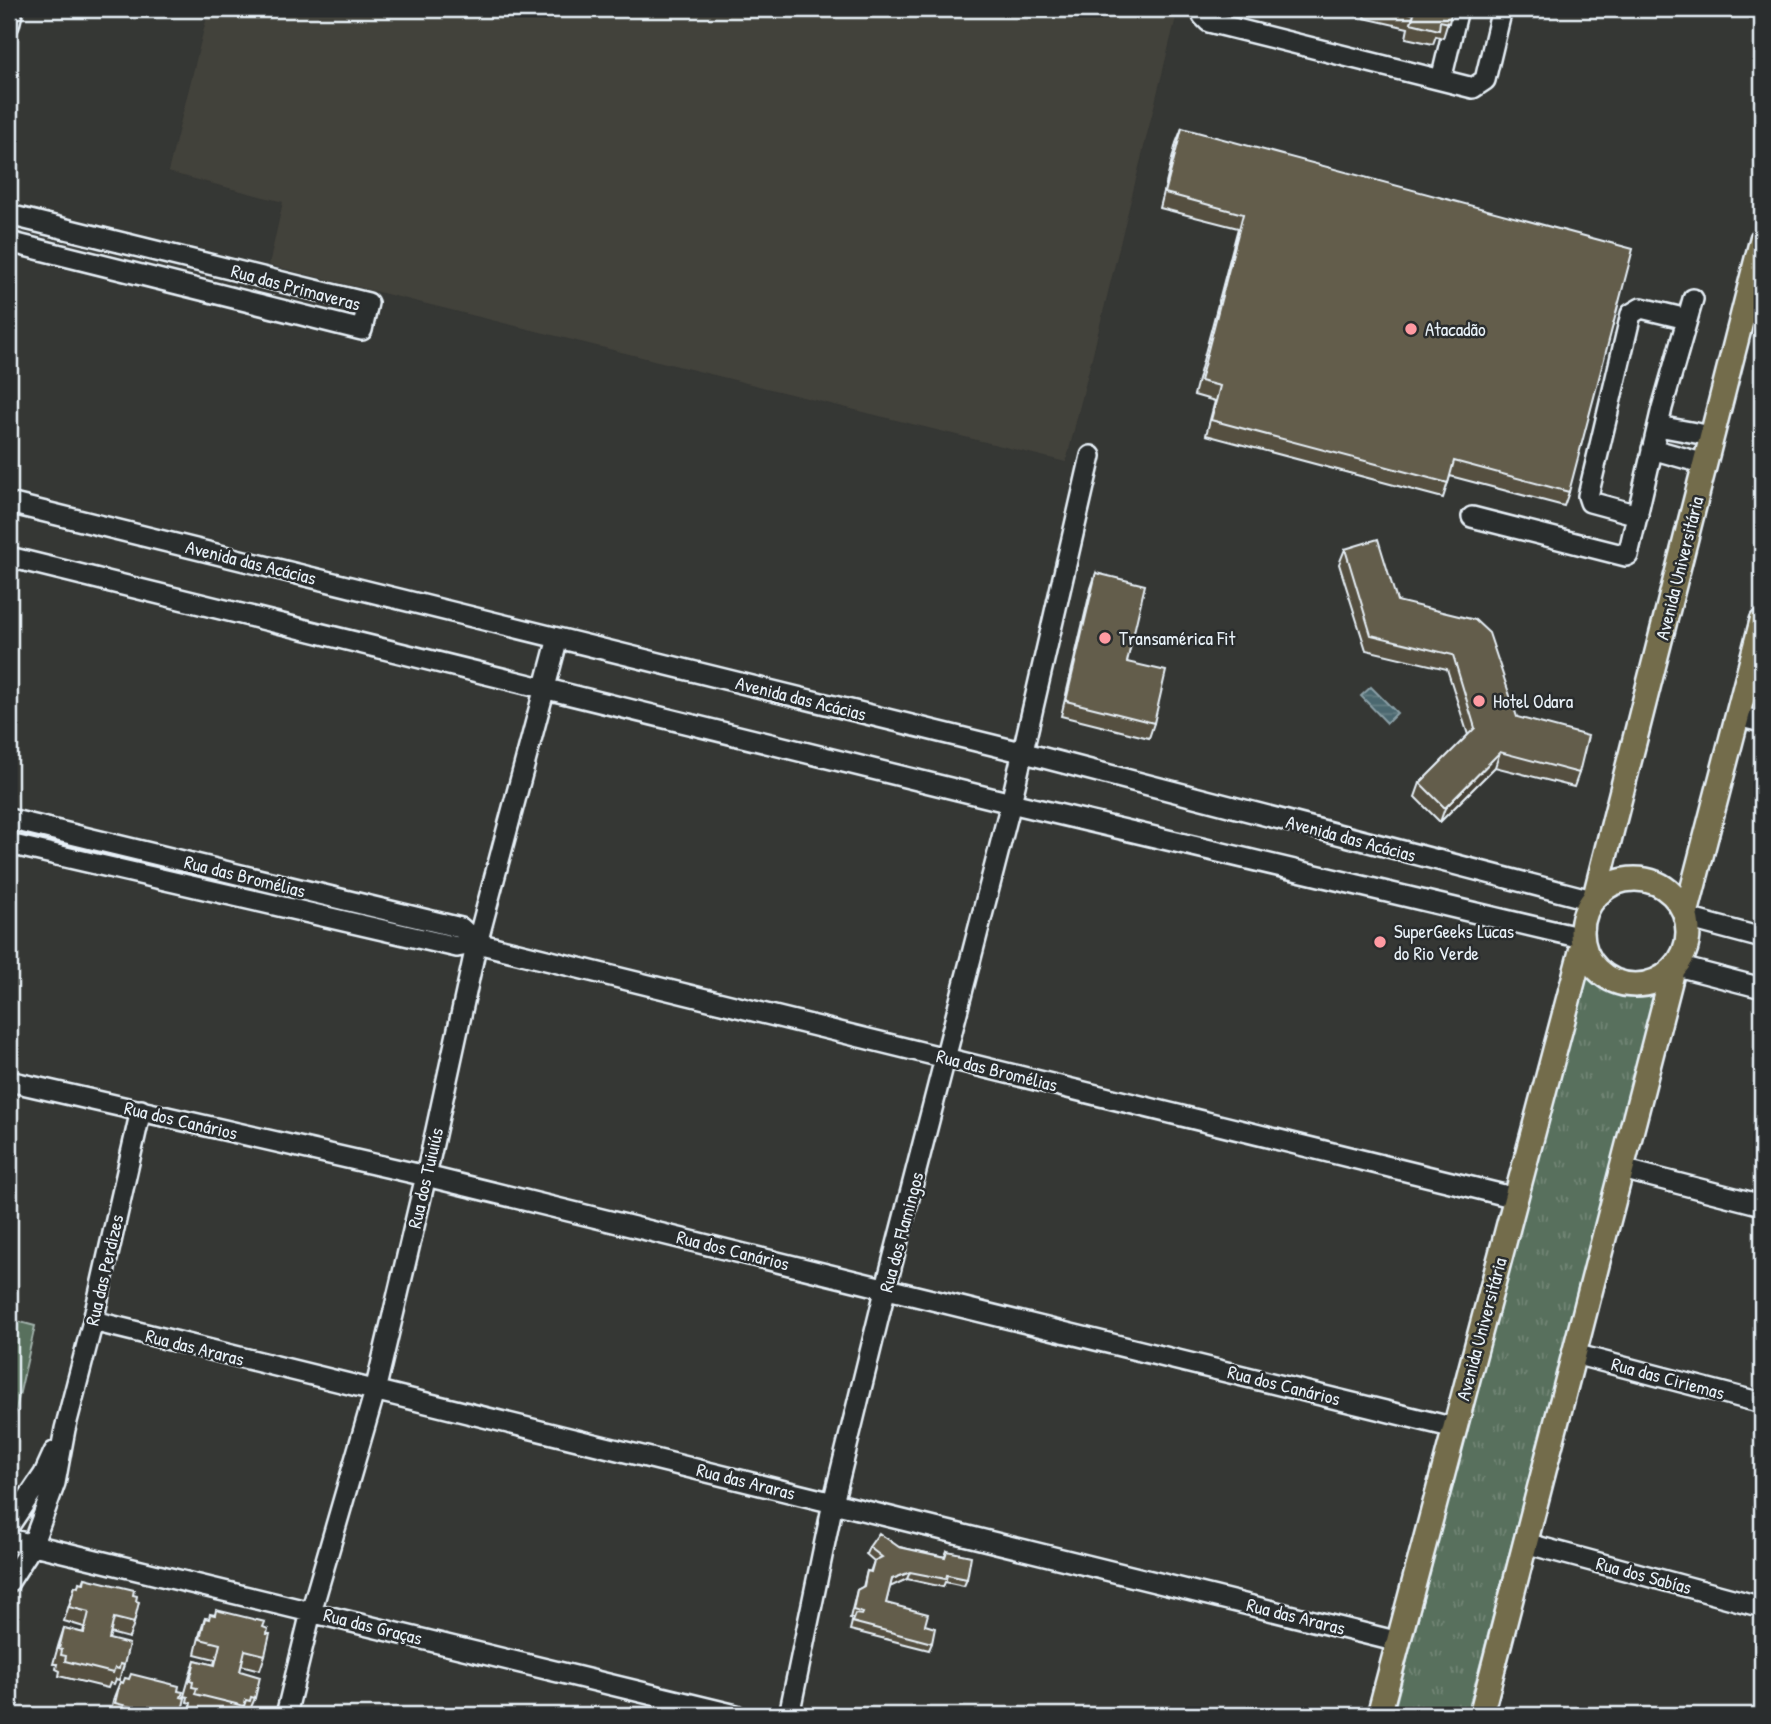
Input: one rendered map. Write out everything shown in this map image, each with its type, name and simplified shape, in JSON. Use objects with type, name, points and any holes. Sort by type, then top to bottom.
[{"type":"main road","name":"Avenida Universitária","points":[[1593,898],[1762,239]]},
{"type":"main road","points":[[1480,1715],[1675,968],[1688,943],[1687,916],[1762,621]]},
{"type":"main road","points":[[1675,968],[1653,983],[1640,985],[1616,982],[1595,967],[1588,957],[1583,941],[1583,919],[1593,898],[1602,889],[1621,880],[1648,880],[1665,887],[1677,898],[1687,916]]},
{"type":"main road","name":"Avenida Universitária","points":[[1379,1715],[1583,941]]},
{"type":"street","points":[[9,26],[13,9]]},
{"type":"street","points":[[1201,9],[1209,22],[1474,88],[1485,79],[1502,9]]},
{"type":"street","points":[[1441,80],[1458,9]]},
{"type":"street","name":"Rua das Primaveras","points":[[9,215],[368,303],[362,330],[9,242]]},
{"type":"street","points":[[1472,517],[1626,556],[1630,551],[1652,449],[1693,299]]},
{"type":"street","points":[[1638,515],[1590,502],[1588,496],[1621,351],[1631,314],[1635,310],[1641,308],[1688,319]]},
{"type":"street","points":[[1658,426],[1712,436]]},
{"type":"street","points":[[1652,449],[1705,464]]},
{"type":"street","name":"Rua dos Flamingos","points":[[789,1715],[833,1503],[1011,803],[1091,456]]},
{"type":"street","name":"Avenida das Acácias","points":[[9,502],[1021,752],[1593,898]]},
{"type":"street","points":[[9,557],[1583,941]]},
{"type":"street","name":"Rua dos Tuiuiús","points":[[286,1715],[311,1612],[375,1391],[477,943],[558,638]]},
{"type":"street","points":[[1737,716],[1762,722]]},
{"type":"street","name":"Rua das Bromélias","points":[[9,819],[461,928],[477,943]]},
{"type":"street","name":"Rua das Bromélias","points":[[9,844],[457,947],[477,943],[1516,1198]]},
{"type":"street","points":[[1687,916],[1762,938]]},
{"type":"street","points":[[1675,968],[1762,988]]},
{"type":"street","name":"Rua dos Canários","points":[[9,1081],[426,1175],[1455,1428]]},
{"type":"street","name":"Rua das Perdizes","points":[[9,1582],[32,1546],[55,1483],[65,1429],[93,1321],[141,1110]]},
{"type":"street","points":[[1622,1169],[1762,1205]]},
{"type":"street","name":"Rua das Araras","points":[[93,1321],[1399,1642]]},
{"type":"street","name":"Rua das Ciriemas","points":[[1574,1354],[1762,1403]]},
{"type":"street","name":"Rua das Perdizes","points":[[9,1526],[44,1474],[65,1429]]},
{"type":"street","name":"Rua das Graças","points":[[9,1539],[736,1715]]},
{"type":"street","name":"Rua dos Sabías","points":[[1525,1544],[1762,1607]]},
{"type":"shaded area","points":[[209,9],[1178,9],[1066,462],[269,265],[283,202],[168,172]]},
{"type":"green space","points":[[1584,974],[1628,993],[1657,990],[1467,1715],[1393,1715]]},
{"type":"green space","points":[[9,1319],[35,1326],[9,1440]]},
{"type":"water","points":[[1371,687],[1397,713],[1387,723],[1361,696]]},
{"type":"building","points":[[1393,9],[1452,9],[1449,23],[1440,21],[1439,30],[1411,23],[1414,14]]},
{"type":"building","name":"Atacadão","points":[[1182,128],[1633,249],[1569,492],[1454,461],[1448,483],[1211,420],[1220,386],[1200,381],[1243,214],[1165,193]]},
{"type":"building","name":"Hotel Odara","points":[[1378,539],[1397,601],[1475,620],[1489,633],[1517,717],[1588,736],[1579,773],[1500,752],[1445,808],[1420,783],[1475,728],[1453,655],[1371,635],[1345,549]]},
{"type":"building","name":"Transamérica Fit","points":[[1096,573],[1145,585],[1127,662],[1166,671],[1154,723],[1066,701]]},
{"type":"building","points":[[879,1533],[899,1547],[945,1557],[947,1551],[971,1556],[967,1579],[947,1575],[946,1579],[910,1572],[892,1579],[886,1603],[928,1614],[925,1625],[935,1628],[932,1643],[852,1622],[855,1614],[863,1613],[853,1610],[857,1590],[864,1586],[867,1571],[871,1572],[874,1561],[882,1557],[869,1547]]},
{"type":"building","points":[[85,1578],[134,1590],[133,1595],[137,1596],[136,1601],[139,1602],[134,1623],[114,1618],[109,1639],[129,1644],[124,1665],[120,1664],[119,1669],[115,1668],[113,1673],[65,1661],[66,1656],[61,1655],[62,1650],[59,1649],[64,1628],[84,1633],[89,1612],[69,1607],[75,1586],[78,1587],[79,1582],[84,1583]]},
{"type":"building","points":[[216,1610],[265,1622],[263,1627],[268,1629],[267,1634],[270,1634],[265,1655],[245,1650],[240,1671],[260,1677],[255,1698],[246,1700],[244,1706],[195,1694],[197,1688],[192,1687],[193,1682],[190,1681],[195,1660],[215,1665],[220,1644],[200,1639],[205,1618],[209,1619],[210,1614],[215,1615]]},
{"type":"building","points":[[131,1674],[179,1686],[178,1691],[183,1692],[181,1697],[185,1698],[181,1715],[133,1715],[135,1708],[115,1703],[120,1682],[123,1683],[125,1678],[129,1679]]},
{"type":"place","name":"Atacadão","points":[[1411,329]]},
{"type":"place","name":"Transamérica Fit","points":[[1105,638]]},
{"type":"place","name":"Hotel Odara","points":[[1479,701]]},
{"type":"place","name":"SuperGeeks Lucas do Rio Verde","points":[[1380,942]]}]
